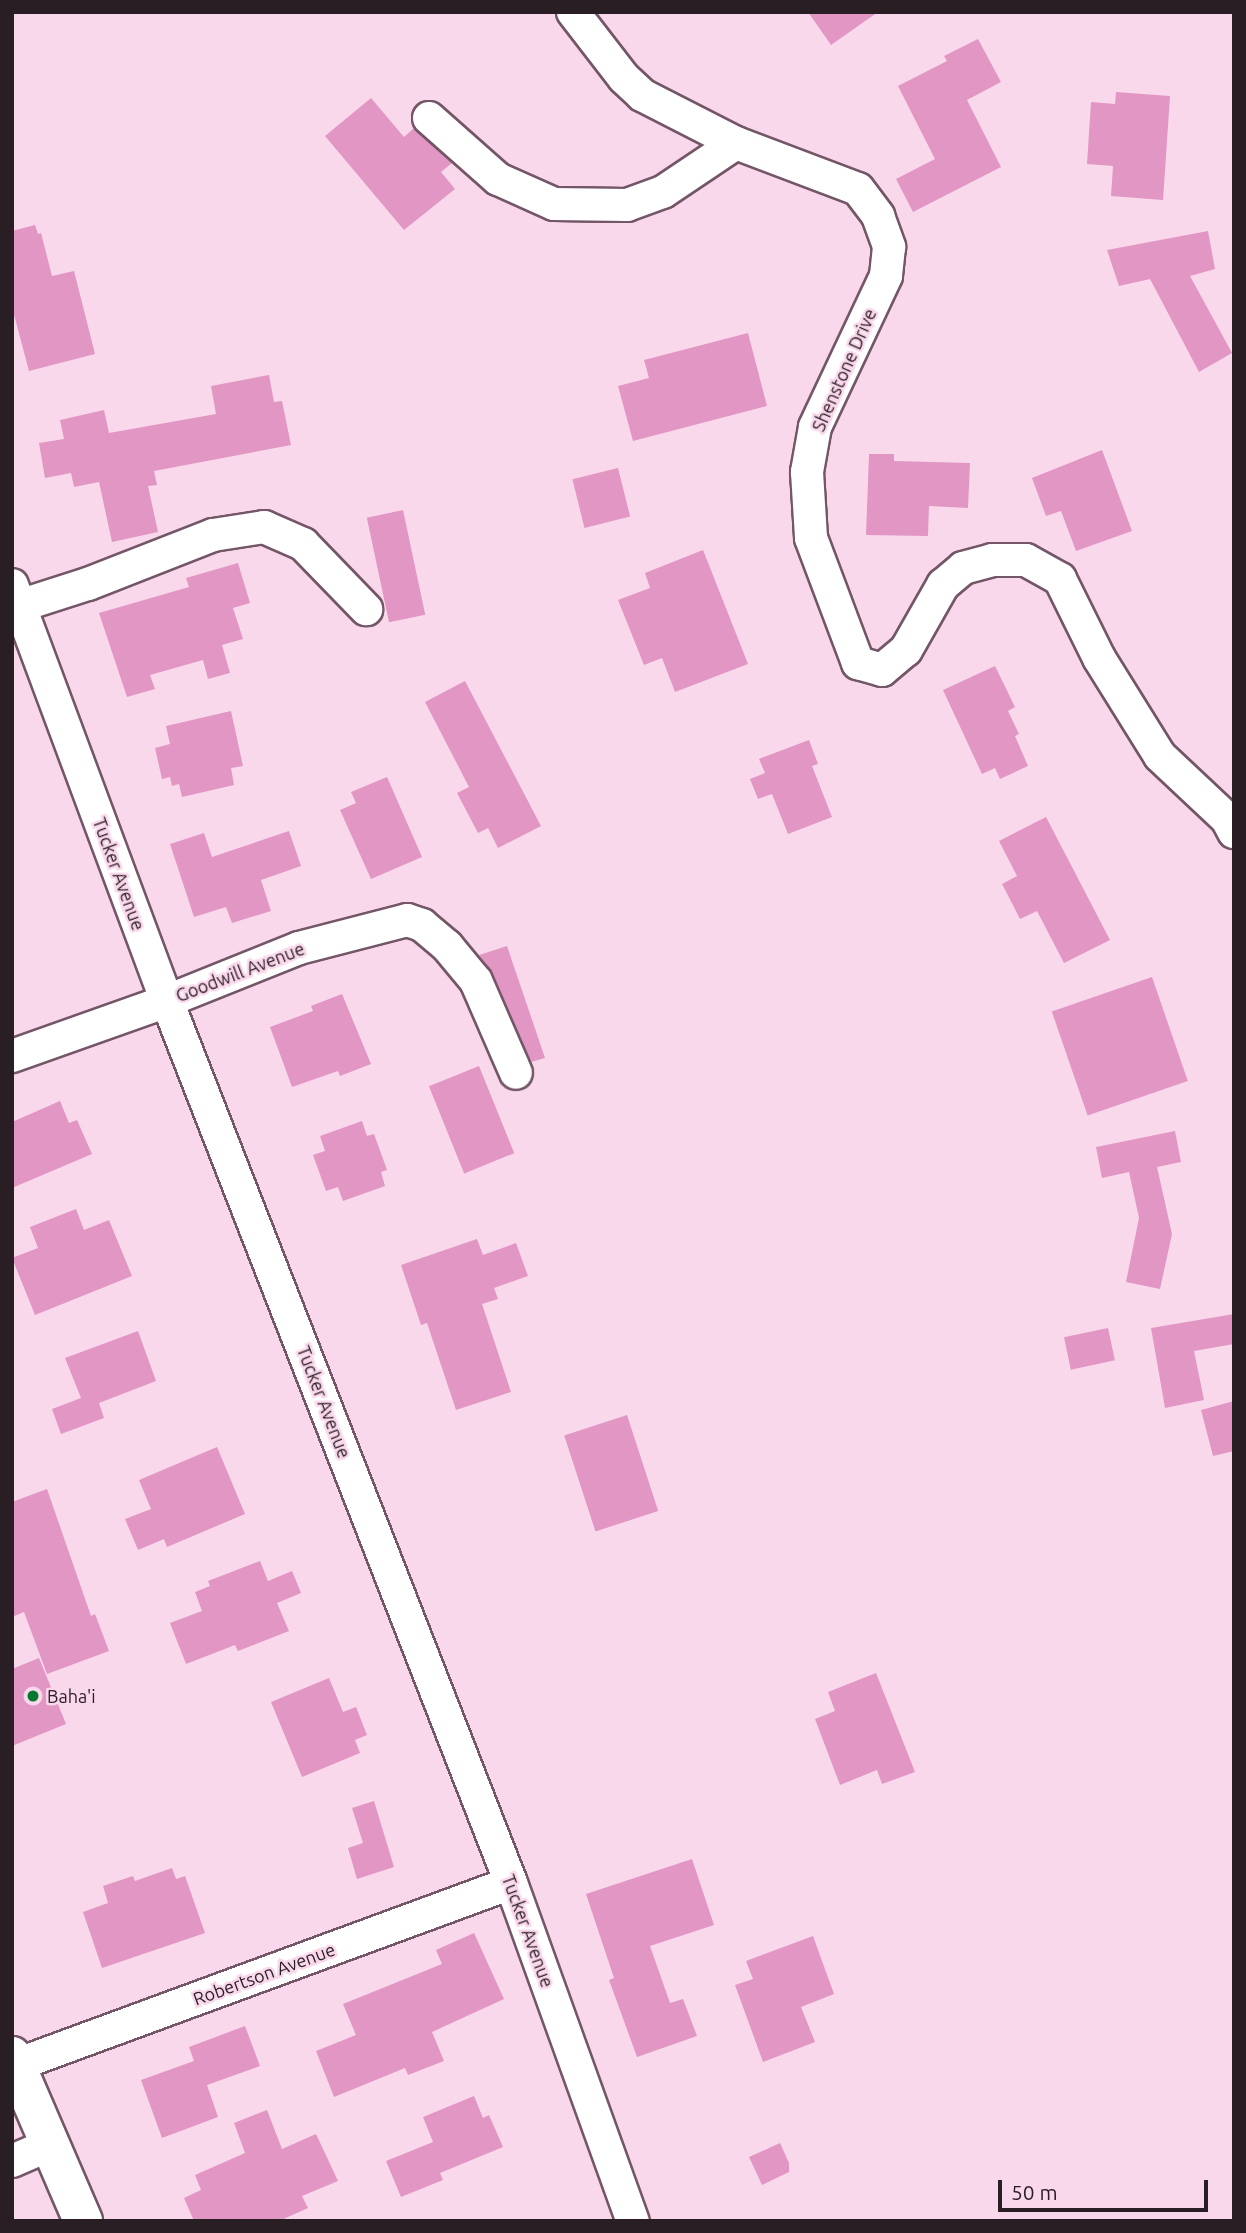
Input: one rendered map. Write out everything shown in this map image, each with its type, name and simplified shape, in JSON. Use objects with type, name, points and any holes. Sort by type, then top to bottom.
[{"type":"main road","points":[[14,2060],[83,2221]]},
{"type":"street","name":"Shenstone Drive","points":[[573,12],[624,78],[642,95],[736,143],[858,189],[878,216],[889,247],[886,276],[815,427],[807,472],[811,538],[858,663],[882,670],[906,650],[943,585],[963,568],[992,560],[1026,560],[1060,579],[1099,659],[1160,756],[1231,822]]},
{"type":"street","points":[[429,118],[498,178],[554,204],[627,205],[663,192],[736,143]]},
{"type":"street","points":[[16,595],[88,584],[213,535],[264,527],[303,544],[366,609]]},
{"type":"street","name":"Tucker Avenue","points":[[16,595],[167,1001],[511,1883],[633,2221]]},
{"type":"street","name":"Goodwill Avenue","points":[[12,1056],[167,1001],[299,948],[407,920],[422,925],[447,946],[477,981],[516,1073]]},
{"type":"street","name":"Robertson Avenue","points":[[14,2060],[511,1883]]},
{"type":"street","points":[[12,2161],[49,2145]]},
{"type":"building","points":[[808,12],[878,12],[831,45]]},
{"type":"building","points":[[978,39],[1001,82],[967,100],[1001,167],[913,212],[896,179],[935,159],[898,86],[947,61],[944,56]]},
{"type":"building","points":[[1116,92],[1170,96],[1163,200],[1111,196],[1113,166],[1087,164],[1091,102],[1115,104]]},
{"type":"building","points":[[371,98],[404,137],[414,128],[452,163],[441,172],[455,189],[404,230],[325,136]]},
{"type":"building","points":[[35,225],[38,234],[41,233],[52,276],[74,271],[95,354],[29,371],[12,307],[12,231]]},
{"type":"building","points":[[1208,231],[1215,269],[1190,276],[1232,353],[1199,372],[1150,279],[1119,286],[1107,250]]},
{"type":"building","points":[[748,333],[767,406],[633,441],[618,386],[649,378],[644,360]]},
{"type":"building","points":[[269,375],[274,402],[282,401],[291,445],[154,471],[157,485],[148,486],[158,532],[112,542],[99,482],[74,487],[71,473],[45,478],[39,443],[64,439],[60,420],[104,410],[109,433],[216,414],[211,386]]},
{"type":"building","points":[[1102,450],[1132,531],[1076,551],[1061,511],[1046,516],[1032,478]]},
{"type":"building","points":[[869,454],[894,454],[894,461],[970,463],[968,508],[929,506],[928,536],[866,535]]},
{"type":"building","points":[[618,468],[630,517],[584,528],[572,479]]},
{"type":"building","points":[[403,510],[425,615],[389,622],[367,518]]},
{"type":"building","points":[[703,550],[748,664],[675,692],[662,658],[644,665],[618,600],[650,588],[645,573]]},
{"type":"building","points":[[238,563],[250,603],[233,608],[243,639],[222,645],[230,673],[208,679],[203,660],[150,675],[155,689],[127,697],[99,613],[189,587],[186,578]]},
{"type":"building","points":[[995,666],[1015,707],[1008,711],[1019,734],[1015,736],[1028,766],[1000,779],[995,768],[982,774],[943,690]]},
{"type":"building","points":[[465,681],[541,826],[498,848],[488,828],[478,833],[457,793],[469,787],[425,702]]},
{"type":"building","points":[[231,711],[243,766],[231,768],[234,785],[182,797],[179,784],[172,786],[170,777],[162,779],[155,748],[170,744],[166,726]]},
{"type":"building","points":[[809,740],[818,764],[812,766],[832,817],[788,834],[772,794],[758,799],[750,779],[765,773],[759,759]]},
{"type":"building","points":[[387,777],[422,857],[371,879],[340,810],[356,803],[351,792]]},
{"type":"building","points":[[1046,817],[1110,940],[1064,963],[1037,911],[1020,919],[1002,884],[1017,876],[999,841]]},
{"type":"building","points":[[289,831],[301,866],[261,880],[271,911],[232,923],[226,907],[194,917],[170,844],[204,833],[212,857]]},
{"type":"building","points":[[507,946],[545,1058],[531,1062],[493,974],[479,955]]},
{"type":"building","points":[[1152,977],[1188,1081],[1088,1116],[1052,1012]]},
{"type":"building","points":[[342,994],[371,1064],[340,1076],[338,1071],[292,1087],[270,1027],[313,1011],[311,1006]]},
{"type":"building","points":[[479,1066],[514,1153],[464,1173],[429,1086]]},
{"type":"building","points":[[60,1101],[69,1123],[77,1120],[92,1154],[12,1188],[12,1122]]},
{"type":"building","points":[[362,1121],[367,1136],[374,1134],[387,1170],[381,1172],[385,1186],[343,1201],[338,1187],[326,1191],[313,1155],[325,1151],[320,1136]]},
{"type":"building","points":[[1175,1131],[1181,1162],[1157,1167],[1172,1234],[1160,1289],[1126,1282],[1139,1218],[1129,1172],[1102,1178],[1096,1147]]},
{"type":"building","points":[[76,1209],[84,1230],[109,1220],[132,1276],[35,1315],[12,1258],[38,1248],[30,1227]]},
{"type":"building","points":[[477,1239],[483,1255],[516,1243],[528,1276],[494,1288],[498,1299],[482,1304],[511,1392],[456,1410],[427,1323],[421,1325],[401,1265]]},
{"type":"building","points":[[1234,1314],[1234,1344],[1194,1351],[1204,1400],[1165,1408],[1151,1328]]},
{"type":"building","points":[[1108,1328],[1115,1360],[1071,1370],[1064,1337]]},
{"type":"building","points":[[138,1331],[156,1381],[99,1403],[104,1418],[61,1434],[52,1409],[81,1398],[65,1358]]},
{"type":"building","points":[[1234,1401],[1234,1451],[1213,1456],[1201,1410]]},
{"type":"building","points":[[627,1415],[658,1511],[595,1531],[564,1435]]},
{"type":"building","points":[[217,1447],[245,1514],[167,1547],[164,1539],[138,1550],[125,1519],[151,1509],[139,1480]]},
{"type":"building","points":[[47,1489],[91,1616],[95,1614],[109,1651],[47,1674],[24,1612],[12,1617],[12,1502]]},
{"type":"building","points":[[260,1561],[268,1581],[292,1571],[301,1593],[277,1603],[289,1631],[238,1651],[235,1645],[186,1664],[170,1623],[202,1611],[195,1592],[210,1586],[208,1581]]},
{"type":"building","name":"Baha'i","points":[[39,1658],[66,1724],[12,1746],[12,1669]]},
{"type":"building","points":[[876,1673],[915,1772],[882,1784],[877,1770],[840,1785],[815,1719],[835,1711],[828,1692]]},
{"type":"building","points":[[329,1678],[343,1712],[356,1707],[367,1735],[355,1740],[360,1753],[302,1777],[271,1702]]},
{"type":"building","points":[[374,1801],[394,1867],[357,1879],[348,1848],[363,1843],[352,1808]]},
{"type":"building","points":[[692,1859],[714,1925],[650,1946],[670,2003],[683,1999],[697,2036],[637,2057],[609,1980],[614,1978],[586,1894]]},
{"type":"building","points":[[172,1868],[176,1879],[185,1876],[205,1933],[102,1968],[83,1912],[108,1903],[103,1886],[133,1876],[135,1881]]},
{"type":"building","points":[[474,1933],[504,1999],[432,2032],[444,2061],[408,2075],[405,2068],[334,2097],[316,2051],[356,2035],[343,2004],[442,1964],[436,1950]]},
{"type":"building","points":[[813,1936],[834,1994],[801,2007],[815,2042],[763,2062],[735,1985],[753,1979],[746,1961]]},
{"type":"building","points":[[245,2026],[260,2066],[207,2085],[218,2117],[162,2138],[141,2080],[194,2061],[189,2047]]},
{"type":"building","points":[[474,2096],[483,2118],[489,2115],[503,2147],[440,2173],[443,2180],[401,2197],[386,2161],[433,2142],[423,2117]]},
{"type":"building","points":[[267,2110],[282,2149],[316,2134],[338,2181],[302,2196],[308,2208],[279,2221],[194,2221],[184,2198],[201,2190],[195,2175],[245,2153],[234,2123]]},
{"type":"building","points":[[780,2143],[789,2163],[789,2172],[762,2185],[749,2157]]},
{"type":"place","name":"Baha'i","points":[[33,1696]]}]
